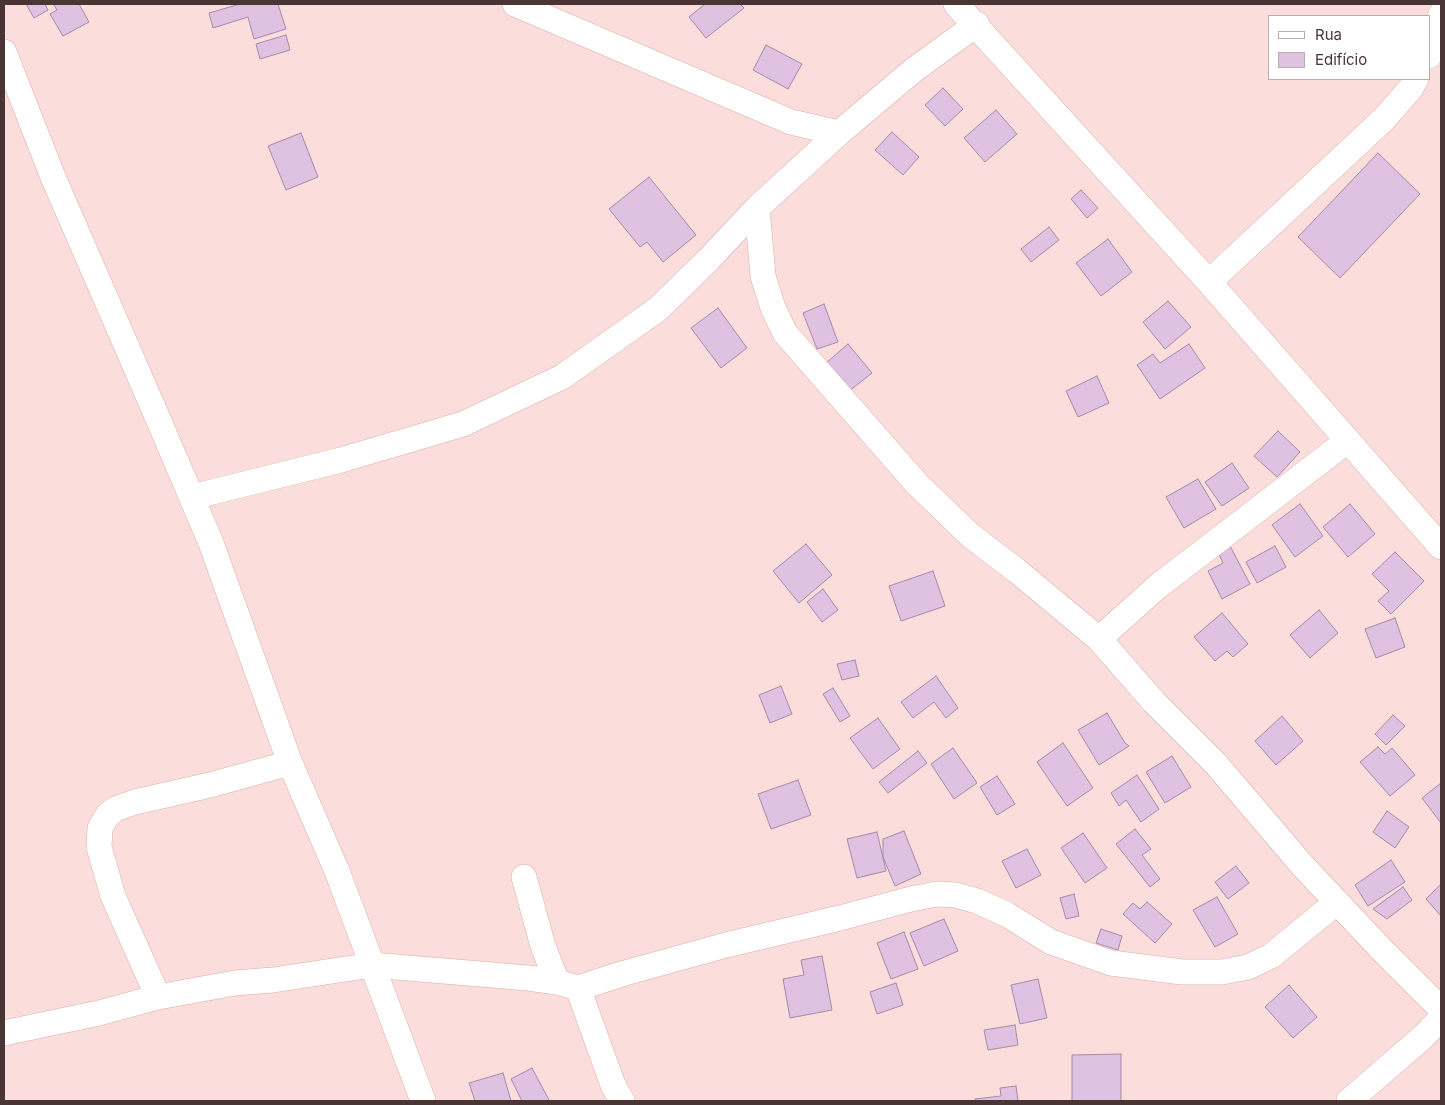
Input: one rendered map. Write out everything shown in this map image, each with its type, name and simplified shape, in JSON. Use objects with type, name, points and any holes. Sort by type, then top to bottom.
[{"type":"street","points":[[515,4],[791,122],[839,133]]},
{"type":"street","points":[[192,497],[341,460],[463,424],[562,377],[658,309],[757,208],[839,133],[915,69],[965,10],[1441,545]]},
{"type":"street","points":[[1430,52],[1441,14]]},
{"type":"street","points":[[4,52],[52,177],[211,543],[290,762],[337,871],[424,1101]]},
{"type":"street","points":[[1209,282],[1384,119],[1411,88],[1415,80]]},
{"type":"street","points":[[757,208],[763,276],[773,308],[785,333],[917,484],[970,535],[1024,576],[1099,639],[1154,702],[1216,764],[1302,865],[1441,1009]]},
{"type":"street","points":[[1099,639],[1157,587],[1347,441]]},
{"type":"street","points":[[158,997],[113,896],[99,847],[100,828],[107,816],[116,809],[135,802],[210,786],[290,762]]},
{"type":"street","points":[[524,877],[543,946],[567,986],[622,1101]]},
{"type":"street","points":[[4,1033],[99,1013],[158,997],[234,983],[283,979],[372,965],[528,978],[567,986],[840,918],[910,898],[936,894],[956,895],[977,901],[1006,914],[1051,942],[1111,963],[1182,972],[1222,972],[1248,967],[1271,956],[1337,902]]},
{"type":"street","points":[[1349,1101],[1424,1036],[1441,1018]]},
{"type":"building","points":[[26,4],[45,4],[48,10],[34,18]]},
{"type":"building","points":[[55,4],[79,4],[89,22],[63,36],[50,14],[57,10]]},
{"type":"building","points":[[240,4],[278,4],[286,29],[254,39],[248,17],[213,28],[209,13]]},
{"type":"building","points":[[705,4],[740,4],[744,8],[706,38],[689,17]]},
{"type":"building","points":[[286,35],[290,50],[260,59],[256,44]]},
{"type":"building","points":[[766,45],[802,64],[788,89],[753,70]]},
{"type":"building","points":[[943,88],[963,109],[945,126],[925,105]]},
{"type":"building","points":[[996,110],[1017,134],[985,162],[964,138]]},
{"type":"building","points":[[892,132],[919,157],[903,175],[875,150]]},
{"type":"building","points":[[301,133],[318,177],[286,190],[268,146]]},
{"type":"building","points":[[1378,153],[1420,194],[1340,278],[1298,237]]},
{"type":"building","points":[[649,177],[696,235],[663,262],[647,242],[640,247],[609,209]]},
{"type":"building","points":[[1081,190],[1098,208],[1087,218],[1071,199]]},
{"type":"building","points":[[1049,227],[1059,240],[1031,262],[1021,249]]},
{"type":"building","points":[[1108,239],[1132,272],[1101,296],[1076,263]]},
{"type":"building","points":[[1168,301],[1191,327],[1165,349],[1143,322]]},
{"type":"building","points":[[824,304],[838,342],[817,349],[803,313]]},
{"type":"building","points":[[718,308],[747,348],[721,368],[691,328]]},
{"type":"building","points":[[848,344],[872,373],[848,392],[825,364]]},
{"type":"building","points":[[1189,344],[1205,368],[1160,399],[1137,365],[1153,354],[1160,363]]},
{"type":"building","points":[[1097,376],[1109,403],[1078,417],[1066,391]]},
{"type":"building","points":[[1278,431],[1300,452],[1277,477],[1254,456]]},
{"type":"building","points":[[1232,463],[1249,488],[1222,506],[1205,482]]},
{"type":"building","points":[[1198,479],[1216,509],[1184,528],[1166,497]]},
{"type":"building","points":[[1300,504],[1323,536],[1295,557],[1272,525]]},
{"type":"building","points":[[1350,504],[1375,534],[1348,557],[1323,527]]},
{"type":"building","points":[[806,544],[832,575],[799,603],[773,571]]},
{"type":"building","points":[[1230,546],[1250,584],[1222,599],[1208,571],[1223,563],[1218,552]]},
{"type":"building","points":[[1275,546],[1286,567],[1257,583],[1246,562]]},
{"type":"building","points":[[1395,552],[1424,581],[1391,614],[1378,601],[1389,591],[1372,574]]},
{"type":"building","points":[[933,571],[945,606],[901,621],[889,586]]},
{"type":"building","points":[[823,589],[838,610],[822,622],[807,602]]},
{"type":"building","points":[[1319,610],[1338,633],[1310,658],[1290,635]]},
{"type":"building","points":[[1222,613],[1248,644],[1233,657],[1227,651],[1215,661],[1194,637]]},
{"type":"building","points":[[1395,618],[1405,647],[1376,658],[1365,629]]},
{"type":"building","points":[[855,660],[859,676],[842,680],[837,664]]},
{"type":"building","points":[[936,676],[958,708],[946,718],[934,702],[913,718],[901,702]]},
{"type":"building","points":[[781,686],[792,714],[770,723],[759,695]]},
{"type":"building","points":[[833,688],[850,716],[840,722],[823,694]]},
{"type":"building","points":[[1107,713],[1125,743],[1129,746],[1099,765],[1078,730]]},
{"type":"building","points":[[1393,715],[1405,726],[1386,745],[1375,734]]},
{"type":"building","points":[[1282,716],[1303,741],[1276,765],[1255,741]]},
{"type":"building","points":[[878,718],[900,749],[873,769],[850,738]]},
{"type":"building","points":[[1063,743],[1093,788],[1067,806],[1037,762]]},
{"type":"building","points":[[1378,747],[1385,754],[1392,748],[1415,775],[1390,796],[1360,762]]},
{"type":"building","points":[[953,748],[977,783],[954,799],[931,764]]},
{"type":"building","points":[[918,751],[927,763],[888,793],[879,782]]},
{"type":"building","points":[[1172,756],[1191,787],[1165,803],[1146,772]]},
{"type":"building","points":[[1137,775],[1159,809],[1141,822],[1126,800],[1119,806],[1111,793]]},
{"type":"building","points":[[997,776],[1015,804],[997,815],[980,787]]},
{"type":"building","points":[[798,780],[811,815],[771,829],[758,794]]},
{"type":"building","points":[[1441,783],[1441,823],[1422,798]]},
{"type":"building","points":[[1387,811],[1409,827],[1395,848],[1373,832]]},
{"type":"building","points":[[1135,829],[1151,849],[1142,855],[1160,879],[1150,887],[1116,844]]},
{"type":"building","points":[[904,831],[921,874],[895,886],[883,857],[883,839]]},
{"type":"building","points":[[877,832],[886,871],[857,878],[847,839]]},
{"type":"building","points":[[1083,833],[1107,868],[1085,883],[1061,848]]},
{"type":"building","points":[[1027,849],[1041,875],[1016,888],[1002,861]]},
{"type":"building","points":[[1391,860],[1405,882],[1368,906],[1355,885]]},
{"type":"building","points":[[1236,866],[1249,883],[1228,899],[1215,882]]},
{"type":"building","points":[[1441,884],[1441,916],[1426,899]]},
{"type":"building","points":[[1403,887],[1412,900],[1387,919],[1373,909]]},
{"type":"building","points":[[1074,894],[1079,916],[1066,919],[1060,898]]},
{"type":"building","points":[[1217,897],[1238,934],[1215,947],[1193,910]]},
{"type":"building","points":[[1147,902],[1172,924],[1155,943],[1123,914],[1133,903],[1140,909]]},
{"type":"building","points":[[944,919],[958,951],[924,966],[910,933]]},
{"type":"building","points":[[1101,929],[1122,936],[1118,950],[1096,943]]},
{"type":"building","points":[[904,932],[918,969],[891,979],[877,943]]},
{"type":"building","points":[[822,956],[832,1010],[790,1018],[783,979],[804,975],[801,960]]},
{"type":"building","points":[[1038,979],[1047,1018],[1020,1024],[1011,985]]},
{"type":"building","points":[[896,983],[903,1005],[877,1014],[870,992]]},
{"type":"building","points":[[1289,985],[1317,1017],[1293,1038],[1265,1007]]},
{"type":"building","points":[[1015,1025],[1018,1045],[988,1050],[984,1030]]},
{"type":"building","points":[[1121,1054],[1121,1101],[1072,1101],[1072,1055]]},
{"type":"building","points":[[532,1068],[549,1100],[522,1101],[511,1079]]},
{"type":"building","points":[[503,1073],[511,1101],[475,1101],[469,1083]]},
{"type":"building","points":[[1016,1086],[1018,1101],[976,1101],[975,1099],[1001,1096],[1000,1088]]}]
